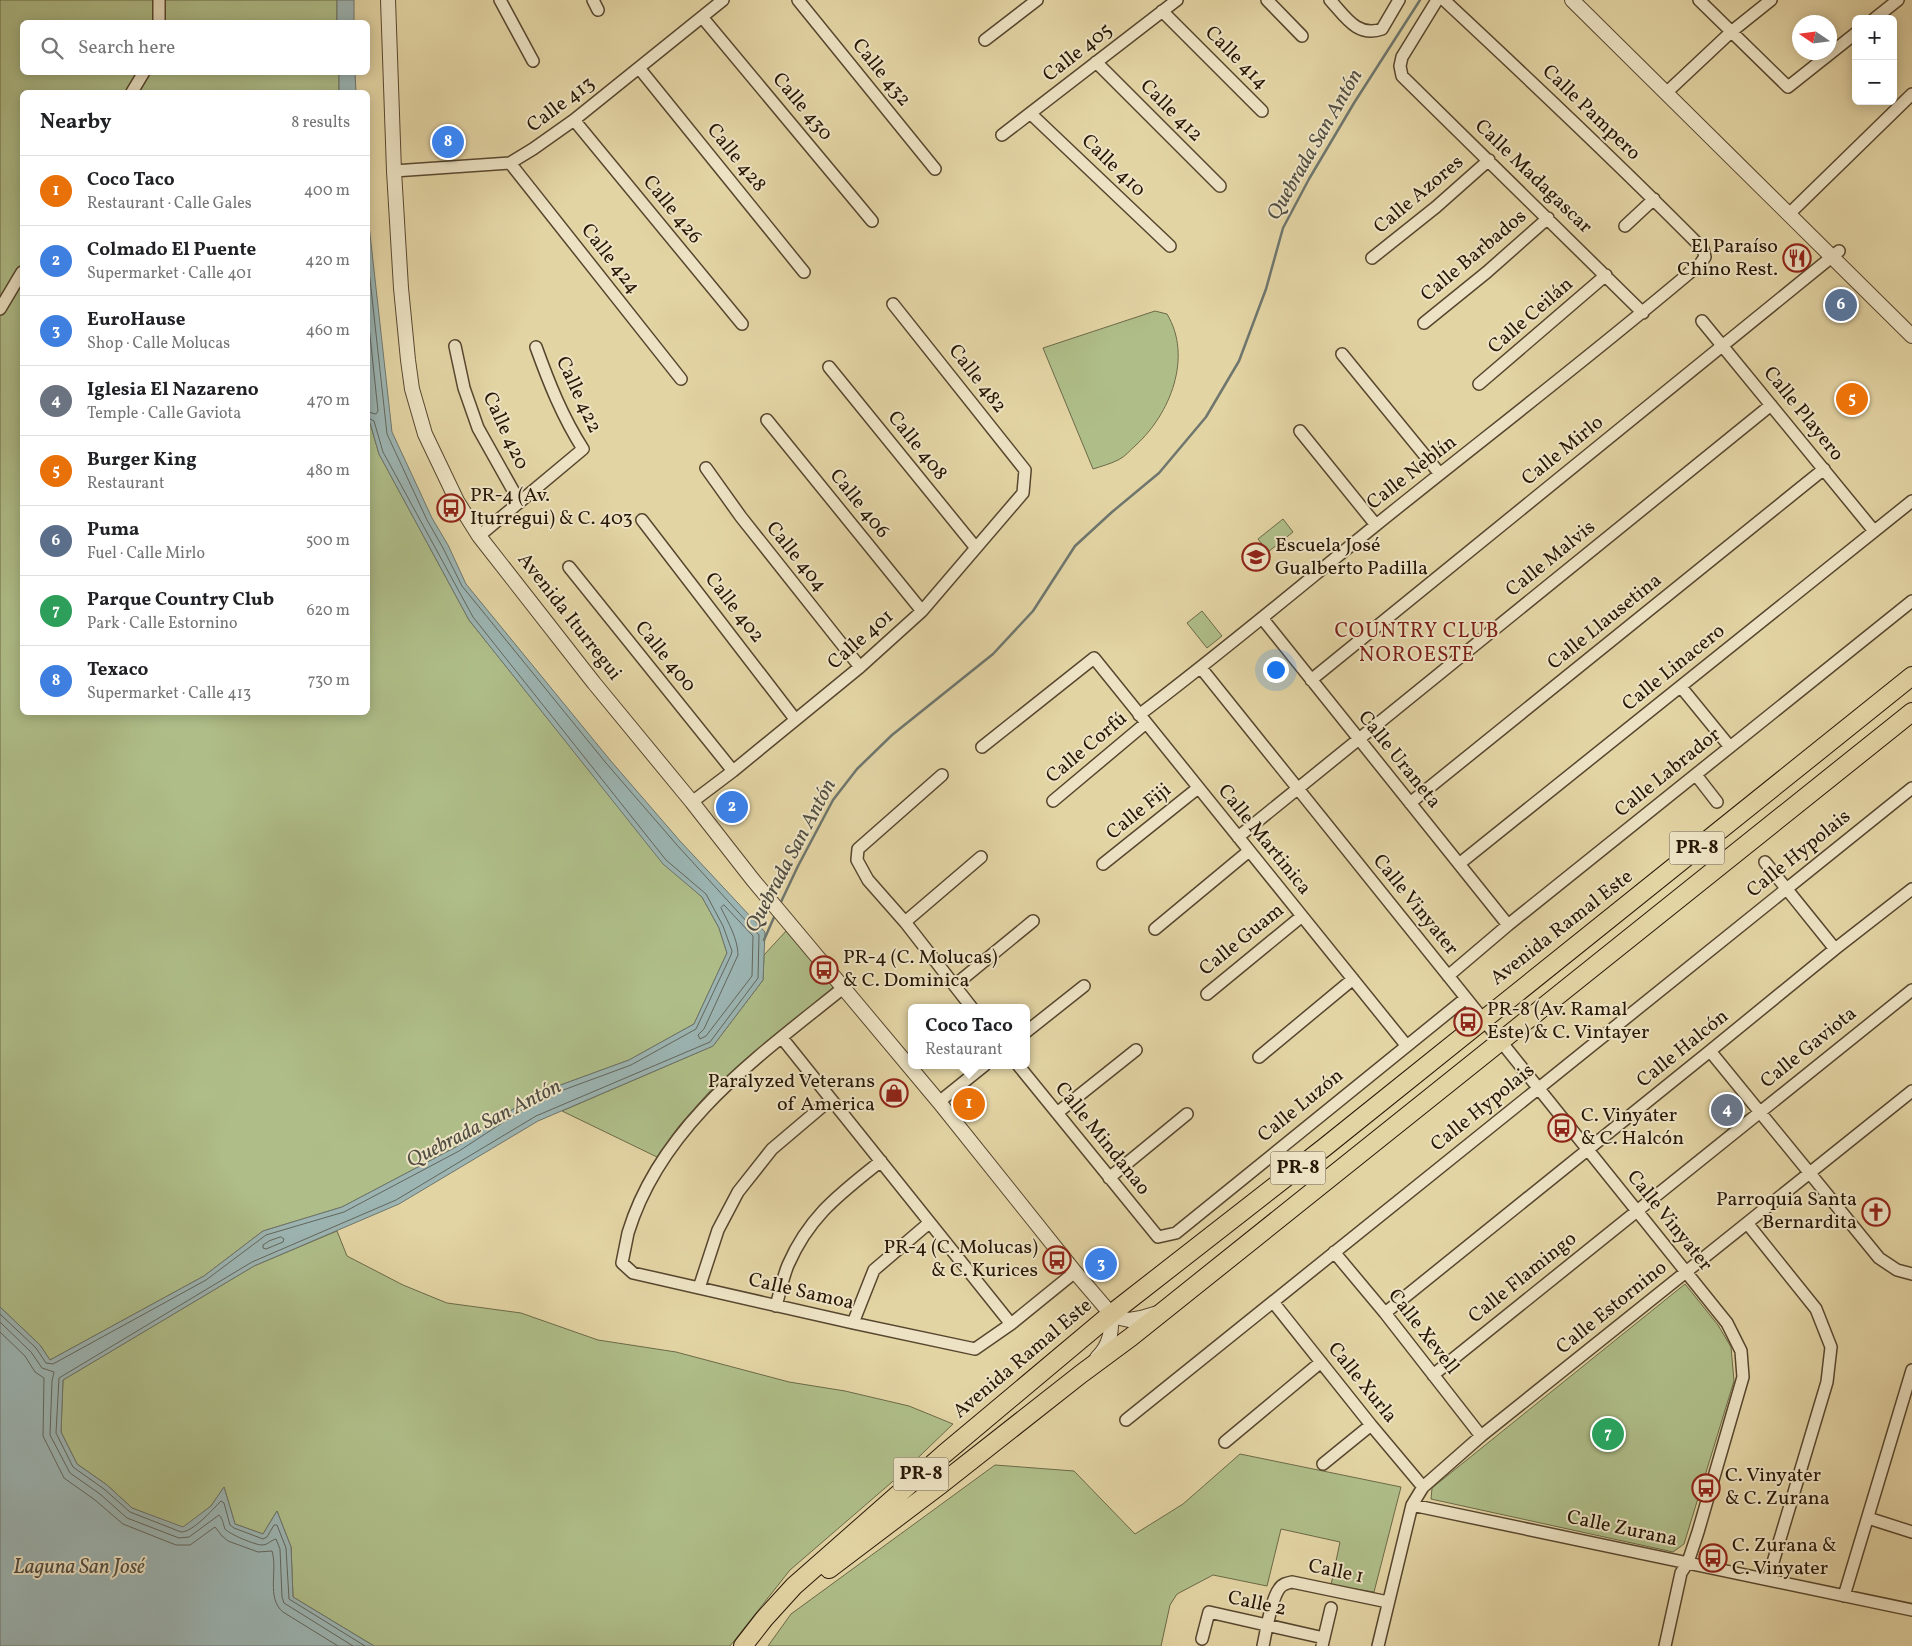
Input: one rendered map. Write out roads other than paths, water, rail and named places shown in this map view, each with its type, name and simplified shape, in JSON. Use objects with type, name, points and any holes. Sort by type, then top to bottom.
[{"type":"main road","name":"Avenida Ramal Este","points":[[743,1646],[794,1586],[944,1454],[1111,1314],[1325,1146],[1912,676]]},
{"type":"main road","name":"PR-8","points":[[754,1646],[793,1599],[811,1582],[956,1474],[1164,1310],[1912,712]]},
{"type":"street","points":[[159,0],[159,20]]},
{"type":"street","name":"Avenida Iturregui","points":[[388,0],[394,171],[401,288],[412,389],[425,434],[439,466],[457,501],[479,536],[594,683],[692,802],[753,880],[908,1065]]},
{"type":"street","points":[[500,0],[533,62]]},
{"type":"street","name":"Calle 413","points":[[394,171],[510,162],[533,150],[574,120],[723,0]]},
{"type":"street","name":"Calle 432","points":[[798,0],[935,169]]},
{"type":"street","points":[[985,40],[1037,0]]},
{"type":"street","name":"Calle 405","points":[[1002,136],[1176,0]]},
{"type":"street","points":[[1267,0],[1302,36]]},
{"type":"street","points":[[1330,0],[1357,28],[1368,32],[1382,29],[1400,0]]},
{"type":"street","name":"Calle Madagascar","points":[[1437,0],[1402,57],[1400,66],[1402,76],[1643,313]]},
{"type":"street","name":"Calle Pampero","points":[[1444,0],[1654,199],[1704,249],[1705,258]]},
{"type":"street","points":[[1572,0],[1669,89]]},
{"type":"street","points":[[1585,0],[1669,89],[1835,255],[1912,336]]},
{"type":"street","points":[[1699,0],[1788,87],[1852,36]]},
{"type":"street","points":[[1669,89],[1731,32],[1771,0]]},
{"type":"street","points":[[1879,15],[1898,0]]},
{"type":"street","name":"Calle 414","points":[[1162,11],[1262,111]]},
{"type":"street","name":"Calle 430","points":[[702,17],[872,221]]},
{"type":"street","name":"Calle 412","points":[[1096,62],[1220,186]]},
{"type":"street","name":"Calle 428","points":[[639,68],[804,272]]},
{"type":"street","points":[[133,90],[142,75]]},
{"type":"street","points":[[1791,211],[1911,97]]},
{"type":"street","name":"Calle 410","points":[[1031,114],[1170,246]]},
{"type":"street","name":"Calle 426","points":[[574,120],[742,324]]},
{"type":"street","name":"Calle Azores","points":[[1372,258],[1436,207],[1489,160]]},
{"type":"street","name":"Calle 424","points":[[510,162],[681,379]]},
{"type":"street","points":[[1624,226],[1654,199]]},
{"type":"street","name":"Calle Barbados","points":[[1424,323],[1487,272],[1548,218]]},
{"type":"street","points":[[1835,255],[1912,323]]},
{"type":"street","name":"Calle Mirlo","points":[[1311,680],[1835,255]]},
{"type":"street","name":"Calle Neblín","points":[[1143,719],[1201,668],[1376,525],[1643,313],[1705,258]]},
{"type":"street","points":[[0,309],[20,275]]},
{"type":"street","name":"Calle Ceilán","points":[[1479,384],[1606,275]]},
{"type":"street","name":"Calle 482","points":[[893,304],[1025,470],[1024,480]]},
{"type":"street","name":"Calle Playero","points":[[1702,321],[1874,531]]},
{"type":"street","name":"Calle 420","points":[[455,346],[464,388],[478,428],[519,502]]},
{"type":"street","name":"Calle 422","points":[[519,502],[583,449],[568,425],[557,402],[536,347]]},
{"type":"street","points":[[1342,354],[1440,474]]},
{"type":"street","name":"Calle 408","points":[[829,367],[976,548]]},
{"type":"street","name":"Calle Malvis","points":[[1238,837],[1771,405]]},
{"type":"street","name":"Calle 406","points":[[767,420],[922,611]]},
{"type":"street","points":[[1300,431],[1376,525]]},
{"type":"street","name":"Calle 404","points":[[706,468],[741,517],[860,666]]},
{"type":"street","name":"Calle Llausetina","points":[[1410,803],[1824,469]]},
{"type":"street","name":"Calle 401","points":[[692,802],[733,771],[860,666],[922,611],[1023,493],[1024,480]]},
{"type":"street","name":"Calle Linacero","points":[[1459,864],[1912,501]]},
{"type":"street","points":[[479,536],[519,502]]},
{"type":"street","name":"Calle 402","points":[[642,520],[795,719]]},
{"type":"street","name":"Calle 400","points":[[569,567],[733,771]]},
{"type":"street","name":"Calle Labrador","points":[[1448,976],[1508,925],[1912,601]]},
{"type":"street","name":"Calle Uraneta","points":[[1262,618],[1508,925]]},
{"type":"street","name":"Calle Martinica","points":[[982,747],[1094,658],[1406,1045]]},
{"type":"street","name":"Calle Vinyater","points":[[1201,668],[1727,1323],[1741,1350],[1743,1377],[1688,1562],[1681,1573],[1665,1646]]},
{"type":"street","points":[[1681,687],[1730,747]]},
{"type":"street","name":"Calle Corfú","points":[[1053,801],[1143,719]]},
{"type":"street","points":[[942,775],[858,849],[856,860],[868,880],[905,922],[969,1004]]},
{"type":"street","points":[[1696,775],[1717,802]]},
{"type":"street","name":"Calle Fiji","points":[[1103,864],[1198,788]]},
{"type":"street","name":"Calle Hypolais","points":[[1126,1420],[1912,788]]},
{"type":"street","points":[[1155,929],[1249,851]]},
{"type":"street","points":[[905,922],[981,857]]},
{"type":"street","points":[[1765,862],[1835,949]]},
{"type":"street","name":"Calle Halcón","points":[[1385,1313],[1835,949],[1912,889]]},
{"type":"street","name":"Calle Guam","points":[[1207,994],[1302,916]]},
{"type":"street","points":[[955,985],[1033,921]]},
{"type":"street","points":[[1259,1058],[1353,979]]},
{"type":"street","points":[[1030,1029],[1084,986]]},
{"type":"street","points":[[844,988],[782,1038],[1011,1324],[1075,1272]]},
{"type":"street","name":"Calle Gaviota","points":[[1637,1211],[1912,990]]},
{"type":"street","name":"Calle Luzón","points":[[1158,1237],[1176,1233],[1466,998]]},
{"type":"street","name":"Calle Samoa","points":[[782,1038],[721,1089],[661,1161],[637,1209],[628,1234],[622,1263],[633,1273],[853,1323],[975,1348],[1011,1324]]},
{"type":"street","points":[[1057,1113],[1136,1050]]},
{"type":"street","points":[[1710,1051],[1879,1258],[1897,1270],[1912,1274]]},
{"type":"street","name":"Avenida Iturregui","points":[[912,1069],[1111,1314]]},
{"type":"street","points":[[939,1102],[980,1069]]},
{"type":"street","name":"Calle Mindanao","points":[[1021,1069],[1158,1237]]},
{"type":"street","name":"Calle Estornino","points":[[1378,1646],[1412,1505],[1423,1487],[1482,1436],[1912,1092]]},
{"type":"street","points":[[699,1288],[718,1230],[738,1192],[772,1149],[831,1099]]},
{"type":"street","points":[[1109,1178],[1187,1114]]},
{"type":"street","points":[[776,1306],[788,1265],[811,1223],[833,1199],[881,1162]]},
{"type":"street","name":"Calle Flamingo","points":[[1433,1375],[1637,1211]]},
{"type":"street","points":[[853,1323],[874,1270],[929,1223]]},
{"type":"street","points":[[1747,1223],[1816,1309],[1831,1347],[1827,1382],[1768,1579]]},
{"type":"street","name":"Calle Xevell","points":[[1334,1252],[1385,1313],[1482,1436]]},
{"type":"street","name":"Calle Xurla","points":[[1273,1302],[1423,1487]]},
{"type":"street","points":[[1081,1374],[1102,1353],[1109,1340],[1112,1331],[1111,1314],[1129,1320],[1152,1316],[1164,1310]]},
{"type":"street","points":[[1225,1442],[1321,1362]]},
{"type":"street","points":[[1844,1596],[1912,1370]]},
{"type":"street","points":[[1323,1464],[1371,1425]]},
{"type":"street","name":"Calle Zurana","points":[[1412,1505],[1912,1610]]},
{"type":"street","points":[[1868,1518],[1912,1532]]},
{"type":"street","name":"Calle 1","points":[[1263,1646],[1275,1596],[1279,1588],[1286,1583],[1292,1582],[1388,1602]]},
{"type":"street","name":"Calle 2","points":[[1202,1639],[1208,1612],[1268,1625],[1323,1642],[1331,1608]]},
{"type":"water","points":[[337,0],[354,0],[354,20],[337,20]]},
{"type":"water","points":[[339,75],[355,75],[356,90],[339,90]]},
{"type":"water","name":"Laguna San José","points":[[370,234],[392,432],[432,518],[448,545],[466,584],[610,760],[680,841],[765,932],[763,980],[713,1046],[538,1121],[399,1204],[254,1266],[63,1380],[61,1432],[77,1464],[107,1485],[132,1508],[183,1527],[211,1506],[224,1487],[235,1524],[263,1534],[277,1511],[291,1547],[293,1597],[374,1646],[0,1646],[0,1307],[40,1345],[50,1360],[204,1276],[263,1231],[342,1207],[456,1147],[536,1094],[629,1060],[694,1024],[727,953],[719,928],[702,897],[663,864],[469,620],[379,454],[370,423]]},
{"type":"waterway","name":"Quebrada San Antón","points":[[780,904],[833,800],[857,769],[892,735],[993,654],[1033,611],[1075,546],[1159,473],[1206,417],[1239,361],[1266,289],[1283,228],[1309,179],[1354,103],[1420,0]]},
{"type":"waterway","name":"Quebrada San Antón","points":[[764,940],[775,915]]},
{"type":"place","name":"Texaco","points":[[448,142]]},
{"type":"place","name":"El Paraíso Chino Rest.","points":[[1797,258]]},
{"type":"place","name":"Puma","points":[[1841,305]]},
{"type":"place","name":"Burger King","points":[[1852,399]]},
{"type":"place","name":"PR-4 (Av. Iturregui) & C. 403","points":[[451,508]]},
{"type":"place","name":"Escuela José Gualberto Padilla","points":[[1256,557]]},
{"type":"place","name":"Colmado El Puente","points":[[732,807]]},
{"type":"place","name":"PR-4 (C. Molucas) & C. Dominica","points":[[824,970]]},
{"type":"place","name":"PR-8 (Av. Ramal Este) & C. Vintayer","points":[[1468,1022]]},
{"type":"place","name":"Paralyzed Veterans of America","points":[[894,1093]]},
{"type":"place","name":"Coco Taco","points":[[969,1104]]},
{"type":"place","name":"Iglesia El Nazareno","points":[[1727,1110]]},
{"type":"place","name":"C. Vinyater & C. Halcón","points":[[1562,1128]]},
{"type":"place","name":"Parroquia Santa Bernardita","points":[[1876,1212]]},
{"type":"place","name":"PR-4 (C. Molucas) & C. Kurices","points":[[1057,1260]]},
{"type":"place","name":"EuroHause","points":[[1101,1264]]},
{"type":"place","name":"Parque Country Club","points":[[1608,1434]]},
{"type":"place","name":"C. Vinyater & C. Zurana","points":[[1706,1488]]},
{"type":"place","name":"C. Zurana & C. Vinyater","points":[[1713,1558]]},
{"type":"district","name":"COUNTRY CLUB NOROESTE","points":[[1417,643]]}]
